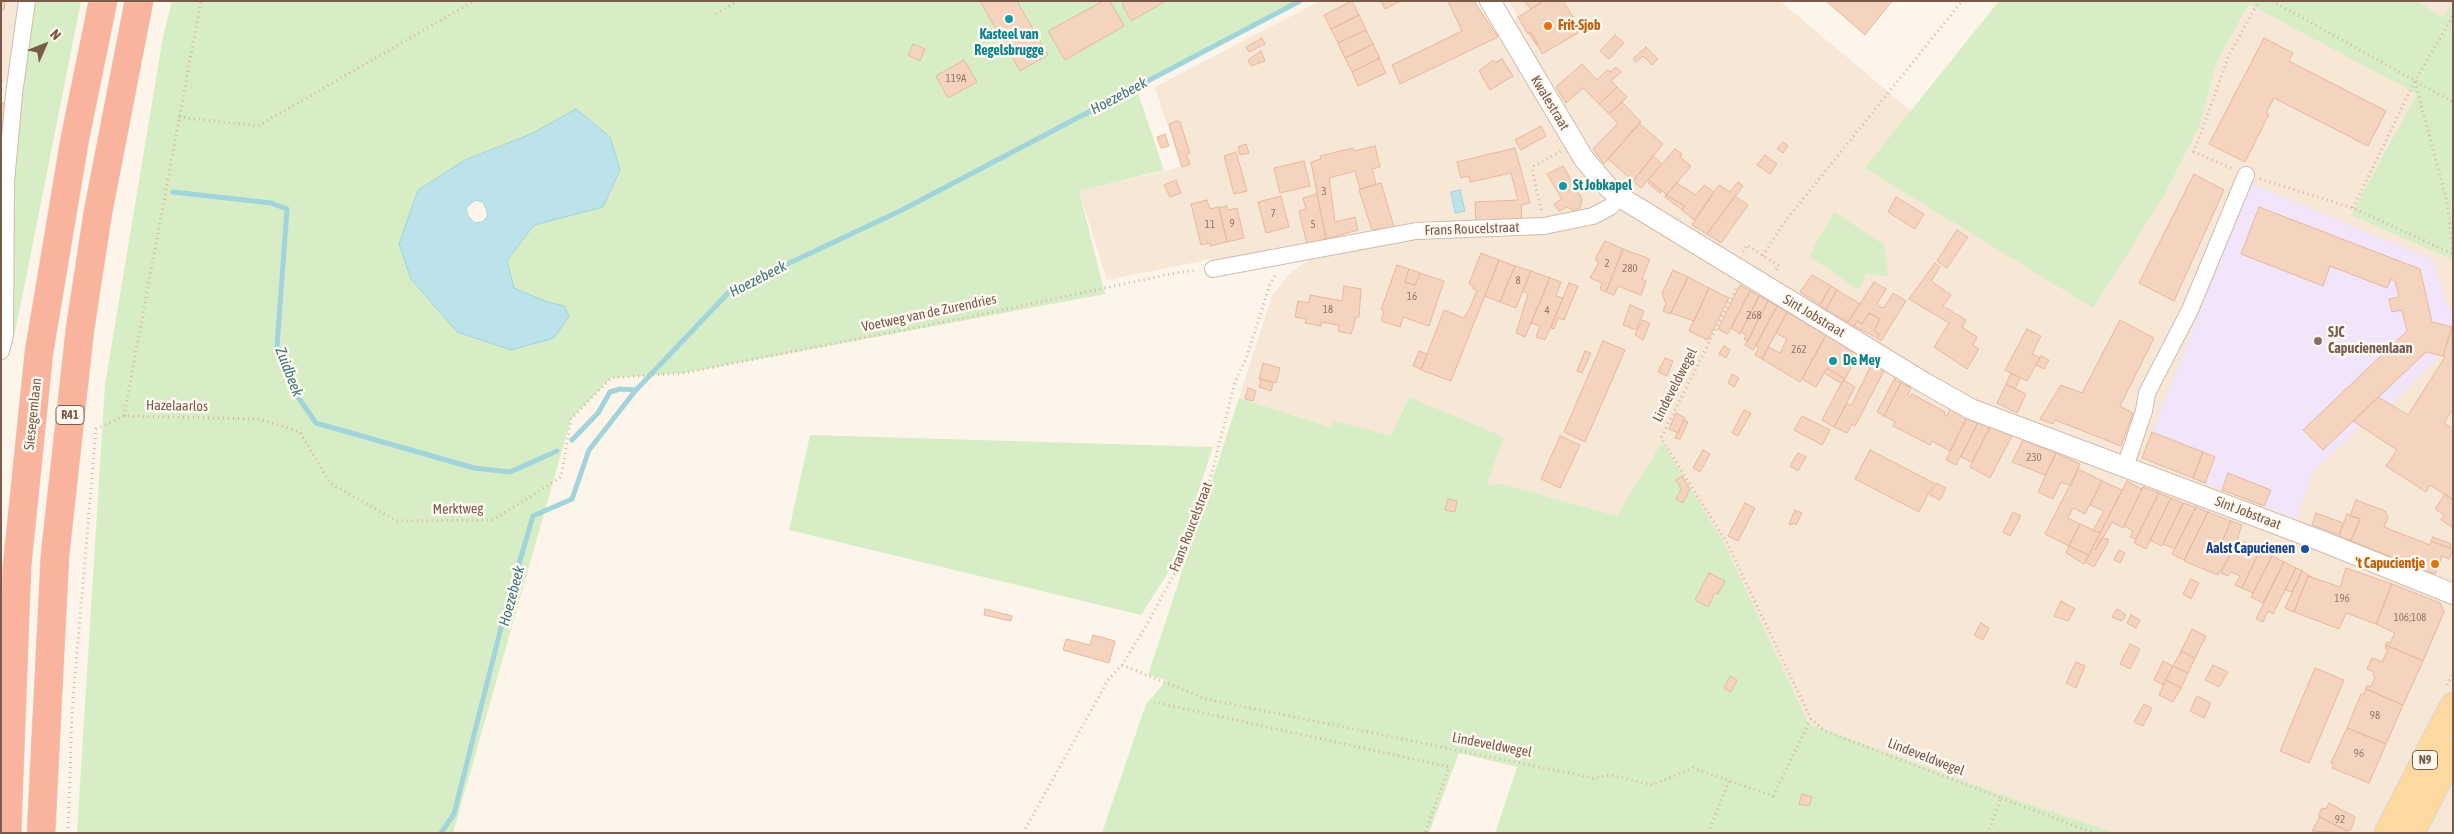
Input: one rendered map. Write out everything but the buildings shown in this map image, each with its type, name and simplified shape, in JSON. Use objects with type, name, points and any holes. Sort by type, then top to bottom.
[{"type":"highway","name":"Siesegemlaan","points":[[7,833],[17,566],[39,352],[75,138],[103,1]]},
{"type":"highway","name":"R41","points":[[41,833],[55,555],[80,330],[98,212],[139,1]]},
{"type":"main road","name":"N9","points":[[2387,833],[2453,705]]},
{"type":"main road","name":"N9","points":[[2412,833],[2453,752]]},
{"type":"street","points":[[1,351],[5,319],[8,94],[28,1]]},
{"type":"street","name":"Kwalestraat","points":[[1490,1],[1574,143],[1596,175],[1620,197]]},
{"type":"street","points":[[2126,467],[2144,412],[2147,394],[2190,310],[2246,174]]},
{"type":"street","name":"Frans Roucelstraat","points":[[1212,269],[1416,231],[1544,226],[1593,216],[1610,206],[1620,197]]},
{"type":"street","name":"Sint Jobstraat","points":[[1620,197],[1923,382],[1971,409],[2324,542],[2453,594]]},
{"type":"path","points":[[124,416],[201,1]]},
{"type":"path","points":[[180,117],[258,126],[474,1]]},
{"type":"path","points":[[716,14],[738,1]]},
{"type":"path","points":[[1763,256],[1783,224],[1962,1]]},
{"type":"path","points":[[2260,1],[2229,55],[2194,152],[2246,174],[2353,208],[2453,254]]},
{"type":"path","points":[[2272,1],[2453,102]]},
{"type":"path","points":[[2353,208],[2415,81],[2453,16]]},
{"type":"path","points":[[2415,81],[2447,202],[2453,250]]},
{"type":"path","points":[[1544,226],[1532,170],[1534,166],[1574,143]]},
{"type":"path","name":"Frans Roucelstraat","points":[[1023,833],[1108,680],[1122,665],[1146,626],[1178,565],[1211,476],[1235,382],[1247,356],[1270,284],[1288,255]]},
{"type":"path","name":"Voetweg van de Zurendries","points":[[649,377],[684,373],[965,318],[1175,273],[1212,269]]},
{"type":"path","name":"Lindeveldwegel","points":[[1744,272],[1662,438],[1727,543],[1811,719],[1825,731],[2094,833]]},
{"type":"path","name":"Merktweg","points":[[260,419],[300,432],[330,483],[397,521],[493,520],[561,477],[571,419],[611,378],[649,377]]},
{"type":"path","name":"Hazelaarlos","points":[[68,833],[72,712],[96,428],[124,416],[260,419]]},
{"type":"path","name":"Lindeveldwegel","points":[[1122,665],[1206,699],[1593,778],[1611,775],[1652,786],[1693,768],[1773,796],[1811,719]]},
{"type":"path","points":[[1154,702],[1450,767],[1425,833]]},
{"type":"path","points":[[1708,833],[1729,781]]},
{"type":"path","points":[[1988,833],[2001,798]]},
{"type":"shaded area","points":[[1,1],[21,1],[9,78],[1,85]]},
{"type":"shaded area","points":[[1320,1],[1474,1],[1500,41],[1516,18],[1516,13],[1509,1],[1780,1],[1912,112],[1866,168],[2166,192],[2200,125],[2217,61],[2249,3],[2417,94],[2352,215],[2453,260],[2453,833],[2116,833],[2006,796],[1809,724],[1724,543],[1662,443],[1617,516],[1502,484],[1487,485],[1504,437],[1408,397],[1391,437],[1332,421],[1334,428],[1239,398],[1272,296],[1289,274],[1309,260],[1364,247],[1394,227],[1357,232],[1267,254],[1265,250],[1107,280],[1079,191],[1181,167],[1155,87]]},
{"type":"shaded area","points":[[2418,1],[2453,1],[2453,2],[2443,18]]},
{"type":"shaded area","name":"SJC Capucienenlaan","points":[[2250,183],[2433,260],[2448,307],[2453,309],[2453,325],[2443,356],[2440,356],[2391,405],[2362,426],[2314,471],[2296,519],[2142,458]]},
{"type":"green space","points":[[32,1],[81,1],[12,348],[9,199]]},
{"type":"green space","points":[[172,1],[1300,1],[1136,87],[1164,170],[1079,191],[1105,294],[684,373],[611,378],[571,419],[453,833],[77,833],[105,385],[163,37]],"holes":[[[576,109],[603,206],[534,225],[507,261],[514,288],[545,301],[564,306],[511,350],[457,332],[411,279],[465,160],[531,134]]]},
{"type":"green space","points":[[1999,1],[2418,1],[2443,18],[2453,2],[2453,260],[2351,215],[2417,94],[2249,4],[2217,61],[2200,125],[2166,192],[2093,308],[1865,168]]},
{"type":"green space","points":[[1834,212],[1884,245],[1888,276],[1866,273],[1859,290],[1809,256]]},
{"type":"green space","points":[[1409,397],[1504,437],[1487,485],[1502,484],[1617,516],[1662,442],[1724,543],[1809,724],[2006,796],[2116,833],[1495,833],[1517,767],[1459,753],[1429,833],[1102,833],[1146,704],[1167,680],[1148,675],[1239,398],[1333,428],[1331,420],[1391,436]]},
{"type":"green space","points":[[810,435],[1213,447],[1175,562],[1141,615],[789,530]]},
{"type":"water","points":[[576,109],[610,137],[620,170],[603,207],[534,225],[507,261],[514,288],[545,301],[564,306],[569,316],[554,338],[511,350],[457,332],[411,279],[399,244],[418,190],[465,160],[531,134]],"holes":[[[475,200],[483,202],[487,211],[487,217],[482,222],[475,223],[468,216],[466,208]]]},
{"type":"water","points":[[1460,190],[1465,211],[1455,213],[1451,192]]},
{"type":"waterway","name":"Hoezebeek","points":[[441,833],[454,814],[506,608],[533,516],[572,499],[589,450],[636,390],[730,291],[902,210],[1300,1]]},
{"type":"waterway","name":"Zuidbeek","points":[[173,192],[271,203],[287,209],[277,347],[282,365],[296,394],[316,423],[474,468],[510,472],[557,451]]},
{"type":"waterway","name":"Zuidbeek","points":[[572,440],[598,413],[610,392],[620,389],[636,390]]},
{"type":"place","name":"Kasteel van Regelsbrugge","points":[[1009,19]]},
{"type":"place","name":"Frit-Sjob","points":[[1548,26]]},
{"type":"place","name":"St Jobkapel","points":[[1563,186]]},
{"type":"place","name":"SJC Capucienenlaan","points":[[2318,341]]},
{"type":"place","name":"De Mey","points":[[1833,361]]},
{"type":"place","name":"Aalst Capucienen","points":[[2305,549]]},
{"type":"place","name":"'t Capucientje","points":[[2435,564]]}]
